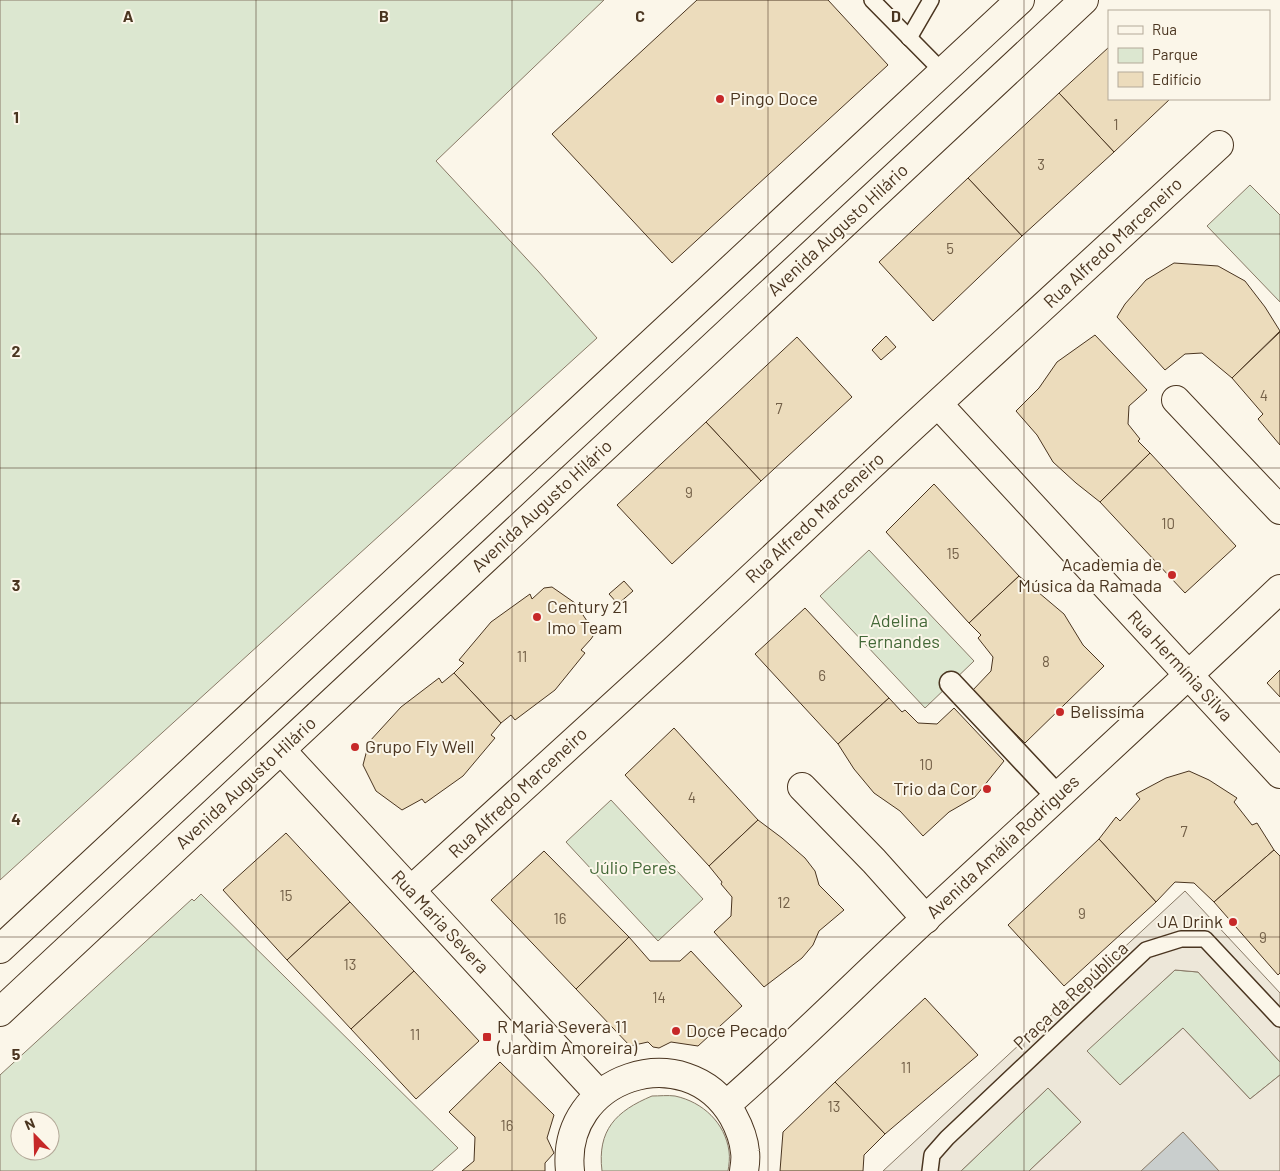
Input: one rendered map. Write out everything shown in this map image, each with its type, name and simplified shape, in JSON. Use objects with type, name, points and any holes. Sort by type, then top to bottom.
[{"type":"street","points":[[0,949],[1020,0]]},
{"type":"street","name":"Avenida Augusto Hilário","points":[[0,1012],[1084,0]]},
{"type":"street","name":"Rua Alfredo Marceneiro","points":[[411,890],[674,650],[1219,145]]},
{"type":"street","points":[[1176,400],[1280,510]]},
{"type":"street","name":"Rua Hermínia Silva","points":[[938,404],[1280,774]]},
{"type":"street","name":"Avenida Amália Rodrigues","points":[[726,1104],[769,1067],[926,919],[1190,676],[1280,589]]},
{"type":"street","points":[[951,683],[1058,797]]},
{"type":"street","name":"Rua Maria Severa","points":[[281,750],[599,1094]]},
{"type":"street","points":[[802,788],[874,861],[926,919]]},
{"type":"street","points":[[570,1171],[568,1158],[573,1134],[583,1112],[599,1094],[623,1079],[650,1073],[678,1075],[704,1086],[726,1104],[739,1127],[745,1152],[744,1171]]},
{"type":"lane","points":[[872,0],[943,72]]},
{"type":"lane","points":[[909,38],[931,0]]},
{"type":"lane","name":"Praça da República","points":[[930,1171],[932,1156],[947,1138],[1146,950],[1181,939],[1205,939],[1280,1019]]},
{"type":"green space","points":[[0,0],[604,0],[436,161],[597,338],[0,880]]},
{"type":"green space","points":[[1250,185],[1280,215],[1280,302],[1207,226]]},
{"type":"green space","name":"Adelina Fernandes","points":[[869,550],[974,661],[925,708],[820,596]]},
{"type":"green space","name":"Júlio Peres","points":[[611,800],[703,899],[658,941],[566,842]]},
{"type":"green space","points":[[201,894],[458,1148],[432,1171],[0,1171],[0,1075],[192,899],[194,901]]},
{"type":"green space","points":[[1175,970],[1198,972],[1280,1062],[1280,1075],[1250,1099],[1183,1028],[1120,1085],[1086,1051]]},
{"type":"green space","points":[[1048,1088],[1081,1122],[1029,1171],[961,1171]]},
{"type":"green space","points":[[652,1096],[675,1096],[685,1099],[695,1103],[711,1115],[723,1131],[727,1141],[729,1151],[728,1171],[602,1171],[601,1157],[603,1144],[606,1133],[612,1124],[628,1108]]},
{"type":"shaded area","points":[[1185,891],[1280,993],[1280,1062],[1198,972],[1175,970],[1087,1051],[1120,1085],[1183,1028],[1250,1099],[1280,1075],[1280,1171],[1029,1171],[1081,1122],[1048,1088],[961,1171],[883,1171]]},
{"type":"shaded area","points":[[1183,1132],[1219,1171],[1141,1171]]},
{"type":"building","name":"Pingo Doce","points":[[697,0],[828,0],[888,65],[672,263],[552,134]]},
{"type":"building","points":[[1108,48],[1108,100],[1169,100],[1114,152],[1059,93]]},
{"type":"building","points":[[1059,93],[1114,152],[1022,236],[968,178]]},
{"type":"building","points":[[968,178],[1022,236],[933,321],[879,262]]},
{"type":"building","points":[[1174,263],[1218,266],[1245,281],[1280,331],[1232,378],[1202,353],[1185,354],[1165,370],[1117,317],[1125,304],[1146,280]]},
{"type":"building","points":[[1280,332],[1280,445],[1258,419],[1263,414],[1232,378]]},
{"type":"building","points":[[1095,335],[1147,390],[1129,406],[1128,424],[1140,439],[1138,441],[1150,453],[1100,502],[1053,462],[1037,435],[1016,411],[1039,388],[1057,362]]},
{"type":"building","points":[[886,336],[896,347],[881,360],[872,350]]},
{"type":"building","points":[[797,337],[852,397],[761,481],[706,422]]},
{"type":"building","points":[[706,422],[761,481],[672,564],[617,505]]},
{"type":"building","points":[[1150,453],[1236,546],[1185,593],[1100,502]]},
{"type":"building","points":[[934,484],[1019,576],[969,623],[886,532]]},
{"type":"building","points":[[1019,576],[1064,614],[1083,645],[1104,666],[1025,743],[972,691],[991,671],[993,657],[978,638],[981,635],[969,623]]},
{"type":"building","points":[[624,581],[633,591],[618,604],[609,594]]},
{"type":"building","points":[[552,587],[575,603],[595,633],[581,650],[585,653],[555,690],[515,720],[511,715],[501,723],[454,673],[464,663],[459,660],[491,622],[530,594],[532,599],[544,588]]},
{"type":"building","points":[[805,608],[889,698],[838,744],[755,654]]},
{"type":"building","points":[[1280,670],[1280,697],[1267,683]]},
{"type":"building","points":[[454,673],[501,723],[491,735],[495,738],[463,776],[425,803],[422,799],[402,810],[376,791],[363,765],[369,742],[401,707],[439,678],[442,683]]},
{"type":"building","points":[[889,698],[902,712],[905,710],[918,723],[937,724],[954,708],[1004,761],[975,797],[949,812],[923,836],[900,811],[874,793],[854,769],[838,744]]},
{"type":"building","points":[[674,728],[758,820],[709,866],[625,775]]},
{"type":"building","points":[[1189,771],[1209,780],[1237,798],[1234,802],[1252,825],[1257,823],[1274,850],[1214,902],[1194,883],[1175,882],[1156,902],[1099,839],[1116,817],[1120,821],[1140,799],[1136,794],[1166,778]]},
{"type":"building","points":[[758,820],[805,858],[815,871],[819,885],[844,910],[819,931],[813,945],[802,958],[764,987],[714,932],[731,916],[732,897],[709,866]]},
{"type":"building","points":[[286,833],[350,902],[287,960],[223,890]]},
{"type":"building","points":[[1099,839],[1156,902],[1064,986],[1008,925]]},
{"type":"building","points":[[1274,850],[1280,856],[1280,973],[1278,975],[1214,902]]},
{"type":"building","points":[[544,851],[629,937],[576,989],[491,900]]},
{"type":"building","points":[[350,902],[414,971],[351,1029],[287,960]]},
{"type":"building","points":[[629,937],[650,961],[680,961],[691,951],[742,1006],[698,1046],[671,1042],[659,1048],[653,1047],[648,1042],[630,1046],[576,989]]},
{"type":"building","points":[[414,971],[479,1041],[416,1099],[351,1029]]},
{"type":"building","points":[[925,998],[978,1055],[885,1134],[835,1082]]},
{"type":"building","points":[[500,1062],[554,1115],[547,1138],[554,1153],[545,1163],[545,1171],[462,1171],[474,1161],[475,1137],[449,1112]]},
{"type":"building","points":[[835,1082],[885,1134],[864,1155],[863,1171],[780,1171],[783,1132]]},
{"type":"place","name":"Pingo Doce","points":[[720,99]]},
{"type":"place","name":"Academia de Música da Ramada","points":[[1172,575]]},
{"type":"place","name":"Century 21 Imo Team","points":[[537,617]]},
{"type":"place","name":"Belissíma","points":[[1060,712]]},
{"type":"place","name":"Grupo Fly Well","points":[[355,747]]},
{"type":"place","name":"Trio da Cor","points":[[987,789]]},
{"type":"place","name":"JA Drink","points":[[1233,922]]},
{"type":"place","name":"Doce Pecado","points":[[676,1031]]},
{"type":"place","name":"R Maria Severa 11 (Jardim Amoreira)","points":[[487,1037]]}]
